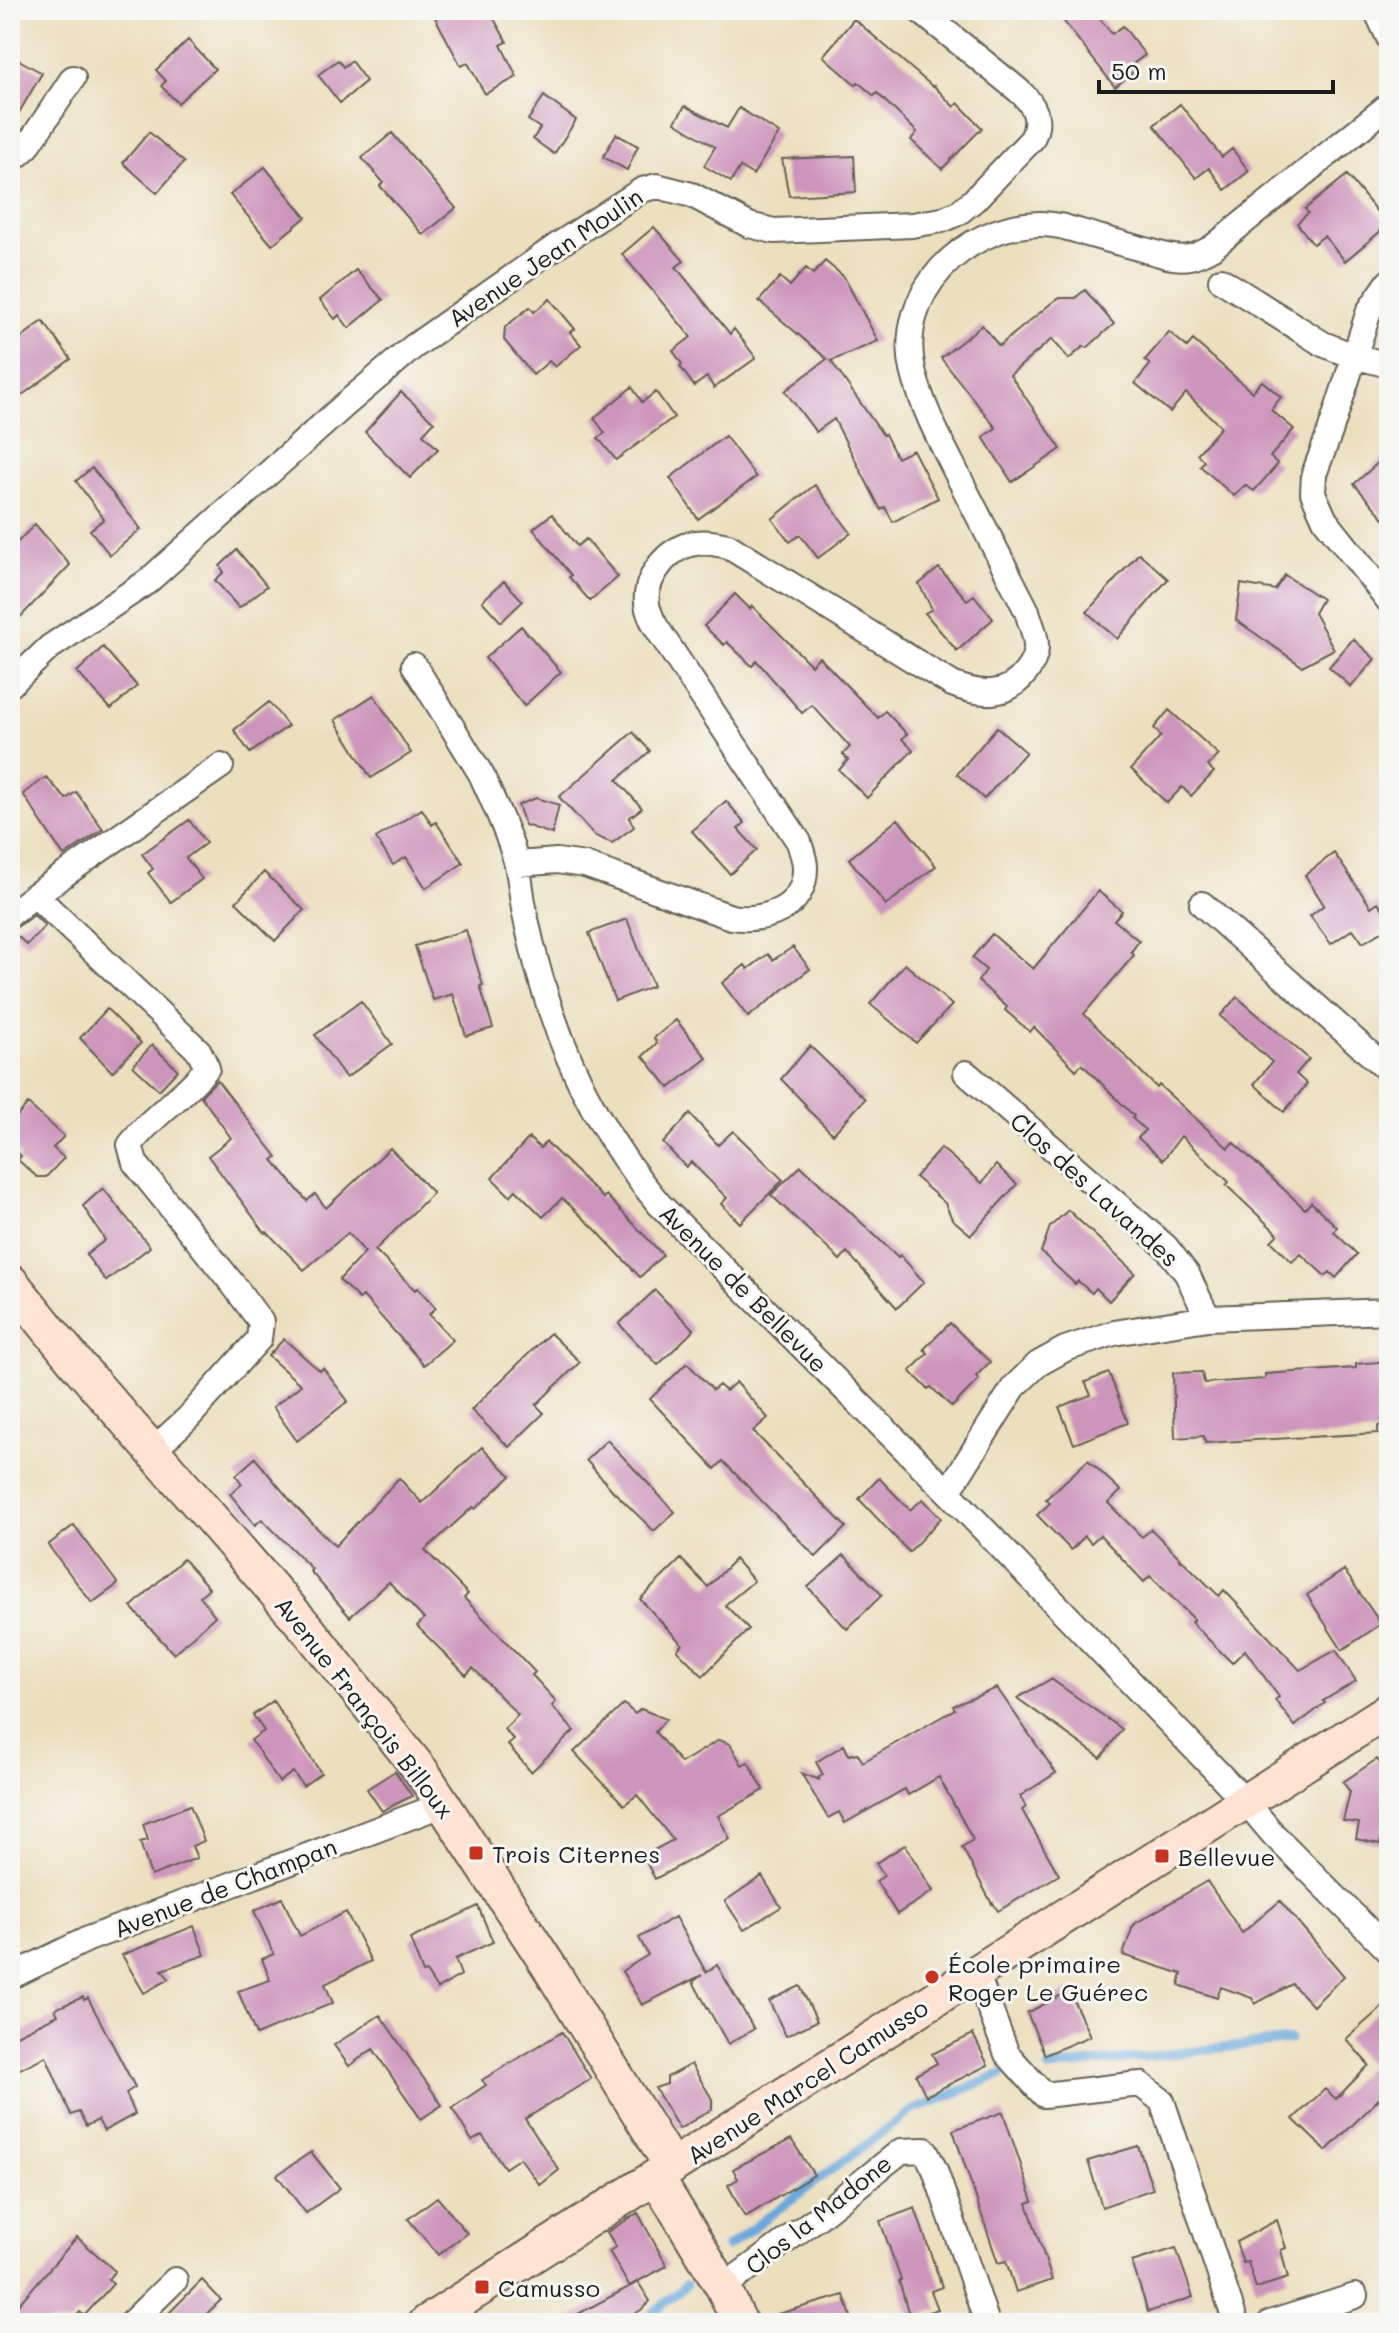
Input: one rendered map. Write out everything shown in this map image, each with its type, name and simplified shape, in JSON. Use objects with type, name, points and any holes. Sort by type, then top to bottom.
[{"type":"street","name":"Avenue Jean Moulin","points":[[10,685],[50,647],[147,582],[413,347],[642,190],[657,186],[692,195],[749,225],[774,231],[912,225],[942,220],[958,213],[1032,139],[1037,128],[1036,114],[1031,102],[1018,90],[919,10]]},
{"type":"street","points":[[1376,10],[1389,38]]},
{"type":"street","points":[[10,162],[27,147],[73,78]]},
{"type":"street","points":[[517,864],[557,861],[585,865],[743,919],[778,913],[795,900],[803,886],[805,866],[799,842],[656,627],[647,606],[649,584],[655,570],[672,553],[686,545],[708,541],[728,546],[952,684],[969,691],[1004,691],[1020,680],[1031,665],[1036,648],[1033,632],[1027,611],[931,422],[913,369],[913,318],[922,294],[939,269],[972,243],[1003,229],[1038,223],[1060,226],[1167,256],[1182,259],[1196,257],[1213,247],[1389,105]]},
{"type":"street","points":[[1221,280],[1323,344],[1389,365]]},
{"type":"street","points":[[1389,282],[1369,311],[1314,474],[1313,493],[1325,520],[1389,601]]},
{"type":"street","name":"Avenue de Bellevue","points":[[414,665],[481,774],[517,864],[526,919],[548,1002],[590,1106],[611,1141],[659,1204],[948,1492],[1246,1802],[1273,1834],[1389,1951]]},
{"type":"street","points":[[10,914],[221,766]]},
{"type":"street","points":[[35,895],[199,1051],[207,1068],[192,1086],[144,1126],[130,1145],[135,1163],[261,1322],[259,1339],[188,1418],[152,1451]]},
{"type":"street","points":[[1202,904],[1389,1071]]},
{"type":"street","name":"Clos des Lavandes","points":[[966,1073],[1166,1247],[1187,1274],[1208,1318]]},
{"type":"street","name":"Avenue François Billoux","points":[[10,1281],[76,1363],[310,1632],[444,1804],[550,1968],[664,2172],[740,2323]]},
{"type":"street","points":[[948,1492],[1014,1387],[1038,1364],[1065,1349],[1114,1333],[1208,1318],[1389,1311]]},
{"type":"street","name":"Avenue Marcel Camusso","points":[[426,2323],[1389,1710]]},
{"type":"street","name":"Avenue de Champan","points":[[10,1977],[88,1939],[444,1804]]},
{"type":"street","points":[[976,1973],[1007,2054],[1044,2095],[1140,2084],[1162,2101],[1236,2323]]},
{"type":"street","name":"Clos la Madone","points":[[723,2287],[901,2151],[925,2150],[935,2170],[987,2323]]},
{"type":"street","points":[[131,2323],[175,2280]]},
{"type":"street","points":[[1270,2323],[1355,2296]]},
{"type":"building","points":[[431,10],[489,10],[507,42],[501,45],[517,77],[485,94],[468,63],[461,66]]},
{"type":"building","points":[[1055,10],[1093,10],[1112,34],[1123,26],[1145,55],[1133,64],[1137,69],[1115,87]]},
{"type":"building","points":[[854,19],[934,86],[954,107],[958,103],[982,128],[942,169],[911,140],[917,132],[877,93],[874,96],[858,82],[856,85],[823,56]]},
{"type":"building","points":[[188,40],[215,69],[178,103],[161,86],[166,81],[156,70]]},
{"type":"building","points":[[10,55],[42,73],[10,128]]},
{"type":"building","points":[[338,60],[343,67],[351,61],[366,81],[340,103],[318,75]]},
{"type":"building","points":[[544,96],[576,120],[554,154],[533,139],[540,128],[528,120]]},
{"type":"building","points":[[1180,104],[1222,157],[1232,149],[1249,171],[1225,190],[1209,168],[1196,178],[1154,125]]},
{"type":"building","points":[[685,106],[727,128],[739,108],[779,133],[753,175],[740,167],[731,182],[704,166],[715,147],[675,122]]},
{"type":"building","points":[[149,132],[184,162],[157,193],[123,163]]},
{"type":"building","points":[[392,133],[456,208],[423,235],[380,186],[383,182],[362,158]]},
{"type":"building","points":[[616,134],[638,146],[627,170],[603,157]]},
{"type":"building","points":[[854,156],[856,192],[789,196],[782,159]]},
{"type":"building","points":[[265,167],[306,217],[272,245],[230,195]]},
{"type":"building","points":[[1347,175],[1388,225],[1345,261],[1324,236],[1313,244],[1297,223],[1308,213],[1305,209]]},
{"type":"building","points":[[654,227],[684,261],[676,267],[730,334],[734,329],[756,358],[714,388],[707,377],[694,386],[680,366],[682,364],[673,351],[691,337],[622,254]]},
{"type":"building","points":[[825,261],[844,277],[878,341],[831,361],[885,434],[897,458],[913,450],[938,498],[893,522],[885,507],[881,510],[834,419],[816,432],[785,391],[827,359],[759,301],[780,277],[790,286],[806,268],[813,274]]},
{"type":"building","points":[[356,270],[383,300],[349,328],[339,315],[335,319],[320,300]]},
{"type":"building","points":[[1085,290],[1114,324],[1069,359],[1052,339],[1010,375],[1061,449],[1012,482],[983,437],[996,428],[941,358],[982,325],[999,346],[1054,301],[1075,298]]},
{"type":"building","points":[[550,299],[575,329],[570,332],[581,345],[555,367],[549,361],[533,375],[504,340],[505,327],[530,307],[534,312]]},
{"type":"building","points":[[43,321],[71,359],[10,404],[10,346]]},
{"type":"building","points":[[1169,332],[1187,347],[1193,340],[1252,392],[1262,381],[1281,397],[1271,410],[1294,429],[1270,457],[1278,464],[1254,491],[1245,485],[1234,496],[1200,466],[1204,461],[1197,454],[1221,427],[1186,393],[1170,412],[1135,383],[1150,365],[1145,360]]},
{"type":"building","points":[[632,387],[642,402],[656,392],[674,417],[616,460],[598,438],[605,433],[594,418]]},
{"type":"building","points":[[401,392],[434,422],[423,434],[438,449],[410,478],[365,432]]},
{"type":"building","points":[[725,436],[756,477],[698,519],[670,478]]},
{"type":"building","points":[[1389,453],[1389,524],[1354,484]]},
{"type":"building","points":[[92,468],[141,529],[110,555],[90,530],[104,519],[76,481]]},
{"type":"building","points":[[815,485],[851,533],[818,558],[800,535],[790,542],[772,519]]},
{"type":"building","points":[[552,514],[577,546],[586,539],[618,577],[590,601],[533,529]]},
{"type":"building","points":[[35,524],[70,565],[10,628],[10,550]]},
{"type":"building","points":[[237,550],[267,586],[239,608],[215,580],[224,572],[220,566]]},
{"type":"building","points":[[1139,553],[1168,579],[1117,639],[1087,612]]},
{"type":"building","points":[[939,568],[967,600],[974,595],[993,619],[957,651],[925,613],[932,609],[919,584]]},
{"type":"building","points":[[1285,575],[1322,599],[1314,613],[1334,649],[1302,666],[1236,620],[1241,584],[1275,590]]},
{"type":"building","points":[[504,581],[523,601],[501,622],[482,601]]},
{"type":"building","points":[[735,594],[750,609],[752,606],[811,665],[819,657],[878,718],[885,711],[907,734],[902,739],[913,750],[867,798],[839,770],[848,760],[843,754],[850,747],[812,705],[802,713],[757,661],[752,666],[727,642],[724,645],[704,626]]},
{"type":"building","points":[[521,626],[561,672],[524,706],[485,658]]},
{"type":"building","points":[[1353,639],[1375,659],[1351,687],[1329,667]]},
{"type":"building","points":[[103,647],[137,686],[111,709],[77,672]]},
{"type":"building","points":[[374,695],[411,753],[371,778],[335,720]]},
{"type":"building","points":[[269,702],[288,726],[250,753],[234,730]]},
{"type":"building","points":[[1169,710],[1219,755],[1208,766],[1214,772],[1191,796],[1182,787],[1167,803],[1131,769],[1161,736],[1154,728]]},
{"type":"building","points":[[997,727],[1026,752],[984,799],[957,774]]},
{"type":"building","points":[[633,732],[650,751],[617,780],[642,808],[629,818],[634,827],[612,843],[595,836],[559,797]]},
{"type":"building","points":[[46,777],[66,799],[76,792],[103,829],[64,856],[23,794]]},
{"type":"building","points":[[536,798],[559,805],[552,834],[525,825],[518,805]]},
{"type":"building","points":[[726,801],[745,823],[738,829],[757,850],[730,874],[692,831]]},
{"type":"building","points":[[422,809],[432,825],[436,822],[463,863],[426,888],[406,857],[393,865],[376,838]]},
{"type":"building","points":[[898,819],[936,866],[886,905],[849,859]]},
{"type":"building","points":[[189,820],[206,843],[186,858],[202,879],[171,902],[148,873],[153,869],[142,854]]},
{"type":"building","points":[[1334,853],[1371,907],[1378,902],[1389,918],[1389,927],[1363,943],[1353,929],[1331,944],[1310,916],[1324,905],[1305,875]]},
{"type":"building","points":[[264,872],[304,910],[275,941],[236,902]]},
{"type":"building","points":[[1098,891],[1122,911],[1114,920],[1139,941],[1131,952],[1134,955],[1084,1014],[1157,1088],[1159,1085],[1228,1148],[1233,1142],[1305,1209],[1311,1202],[1337,1227],[1334,1232],[1357,1254],[1336,1278],[1330,1272],[1325,1276],[1301,1254],[1292,1262],[1271,1241],[1278,1234],[1226,1185],[1229,1182],[1181,1136],[1163,1160],[1138,1138],[1145,1130],[1132,1118],[1134,1116],[1082,1064],[1076,1070],[1034,1027],[1030,1032],[978,981],[986,970],[972,958],[992,934],[1033,969]]},
{"type":"building","points":[[34,915],[45,926],[27,945],[10,929]]},
{"type":"building","points":[[627,919],[653,986],[615,1001],[589,933]]},
{"type":"building","points":[[466,930],[493,1028],[466,1036],[453,994],[433,1000],[415,946]]},
{"type":"building","points":[[793,947],[810,969],[748,1017],[722,983],[745,965],[748,969],[768,954],[773,960]]},
{"type":"building","points":[[905,964],[952,1005],[916,1043],[870,1004]]},
{"type":"building","points":[[1237,997],[1309,1059],[1296,1074],[1307,1084],[1284,1112],[1254,1084],[1272,1062],[1220,1016]]},
{"type":"building","points":[[361,1001],[392,1044],[346,1078],[315,1035]]},
{"type":"building","points":[[107,1009],[141,1043],[112,1072],[80,1038]]},
{"type":"building","points":[[676,1020],[707,1058],[669,1088],[643,1056],[657,1043],[654,1038]]},
{"type":"building","points":[[152,1045],[178,1070],[159,1090],[133,1066]]},
{"type":"building","points":[[810,1046],[865,1099],[833,1134],[781,1079]]},
{"type":"building","points":[[217,1080],[277,1157],[273,1160],[307,1201],[315,1194],[326,1208],[390,1148],[433,1193],[375,1250],[436,1308],[429,1314],[453,1340],[424,1365],[363,1296],[359,1299],[339,1280],[365,1252],[348,1233],[304,1270],[265,1233],[208,1156],[231,1138],[201,1096]]},
{"type":"building","points":[[28,1104],[64,1136],[53,1148],[64,1158],[46,1177],[37,1177],[18,1160],[21,1156],[10,1145],[10,1124]]},
{"type":"building","points":[[690,1114],[718,1145],[733,1131],[783,1180],[740,1223],[721,1204],[727,1198],[691,1162],[686,1167],[663,1143]]},
{"type":"building","points":[[529,1138],[540,1148],[546,1142],[603,1198],[606,1195],[663,1255],[640,1277],[562,1198],[543,1217],[516,1190],[510,1196],[492,1178]]},
{"type":"building","points":[[941,1148],[982,1183],[996,1165],[1017,1184],[971,1235],[952,1219],[945,1203],[915,1177]]},
{"type":"building","points":[[801,1166],[898,1257],[900,1255],[924,1282],[897,1308],[847,1252],[840,1260],[771,1195]]},
{"type":"building","points":[[103,1188],[150,1247],[106,1281],[86,1255],[105,1240],[83,1206]]},
{"type":"building","points":[[1068,1210],[1135,1273],[1109,1301],[1096,1288],[1092,1293],[1078,1281],[1075,1284],[1041,1252],[1050,1227]]},
{"type":"building","points":[[655,1290],[694,1330],[658,1365],[619,1324]]},
{"type":"building","points":[[950,1323],[990,1362],[976,1376],[979,1379],[952,1407],[910,1371],[928,1353],[924,1349]]},
{"type":"building","points":[[550,1333],[580,1362],[536,1405],[544,1413],[509,1447],[471,1410]]},
{"type":"building","points":[[284,1339],[320,1371],[323,1368],[348,1401],[297,1441],[273,1407],[301,1385],[268,1356]]},
{"type":"building","points":[[1389,1361],[1389,1424],[1378,1426],[1378,1433],[1205,1443],[1204,1436],[1175,1438],[1173,1373],[1202,1372],[1204,1383],[1265,1379],[1265,1374],[1356,1368],[1356,1364]]},
{"type":"building","points":[[687,1363],[713,1390],[719,1385],[726,1391],[736,1382],[768,1418],[753,1431],[846,1527],[816,1557],[723,1461],[715,1469],[650,1399]]},
{"type":"building","points":[[1109,1373],[1128,1423],[1074,1444],[1059,1407],[1091,1395],[1085,1382]]},
{"type":"building","points":[[607,1440],[675,1512],[654,1531],[586,1460]]},
{"type":"building","points":[[482,1447],[511,1476],[425,1550],[468,1594],[464,1598],[535,1672],[532,1675],[556,1701],[552,1706],[574,1731],[531,1772],[508,1745],[514,1740],[504,1729],[518,1715],[473,1668],[466,1675],[417,1626],[424,1619],[389,1582],[350,1617],[310,1571],[312,1569],[262,1519],[255,1525],[230,1494],[242,1484],[236,1475],[255,1458],[295,1506],[335,1546],[399,1478],[422,1503]]},
{"type":"building","points":[[1088,1460],[1121,1491],[1108,1503],[1142,1537],[1151,1529],[1181,1562],[1181,1559],[1219,1596],[1224,1590],[1300,1670],[1336,1650],[1356,1681],[1323,1701],[1325,1703],[1295,1726],[1275,1700],[1279,1697],[1245,1650],[1232,1663],[1191,1622],[1194,1619],[1150,1576],[1144,1582],[1100,1535],[1091,1543],[1085,1536],[1071,1550],[1037,1515],[1050,1503],[1046,1499]]},
{"type":"building","points":[[879,1478],[910,1510],[923,1499],[941,1518],[909,1552],[859,1499]]},
{"type":"building","points":[[74,1525],[118,1584],[92,1603],[48,1545]]},
{"type":"building","points":[[844,1555],[882,1595],[847,1629],[808,1587]]},
{"type":"building","points":[[183,1559],[209,1588],[200,1596],[215,1616],[174,1654],[131,1607]]},
{"type":"building","points":[[681,1559],[708,1587],[735,1559],[754,1581],[725,1605],[749,1629],[703,1676],[677,1650],[682,1644],[640,1599]]},
{"type":"building","points":[[1344,1570],[1381,1624],[1342,1650],[1307,1595]]},
{"type":"building","points":[[1051,1679],[1122,1729],[1101,1758],[1017,1698]]},
{"type":"building","points":[[997,1688],[1056,1773],[1020,1796],[1026,1807],[1022,1810],[1059,1875],[998,1911],[962,1847],[973,1840],[939,1777],[908,1795],[905,1789],[845,1823],[839,1812],[828,1818],[801,1773],[820,1780],[818,1778],[823,1775],[816,1762],[844,1745],[849,1755],[857,1753],[863,1762],[955,1709],[953,1706]]},
{"type":"building","points":[[273,1701],[321,1773],[303,1786],[293,1772],[279,1782],[251,1740],[264,1731],[253,1715]]},
{"type":"building","points":[[624,1704],[635,1714],[641,1709],[666,1719],[655,1732],[681,1763],[719,1740],[730,1744],[742,1765],[748,1762],[764,1790],[718,1816],[730,1839],[655,1879],[643,1856],[673,1840],[637,1795],[624,1805],[574,1752]]},
{"type":"building","points":[[1377,1759],[1389,1775],[1389,1798],[1380,1844],[1356,1839],[1359,1823],[1343,1821],[1350,1792],[1343,1782]]},
{"type":"building","points":[[395,1771],[412,1796],[382,1811],[367,1789]]},
{"type":"building","points":[[190,1805],[204,1841],[192,1846],[197,1858],[151,1876],[140,1842],[148,1840],[143,1824]]},
{"type":"building","points":[[905,1845],[933,1891],[897,1914],[876,1881],[884,1876],[876,1863]]},
{"type":"building","points":[[762,1876],[781,1907],[744,1930],[725,1901]]},
{"type":"building","points":[[1207,1881],[1242,1933],[1280,1901],[1344,1976],[1313,2006],[1292,1984],[1255,2004],[1252,1998],[1221,1987],[1217,1998],[1179,1985],[1182,1974],[1123,1955],[1136,1923]]},
{"type":"building","points":[[282,1898],[300,1936],[346,1912],[371,1961],[325,1984],[333,2003],[256,2035],[238,1991],[270,1980],[262,1959],[274,1954],[254,1911]]},
{"type":"building","points":[[478,1906],[493,1942],[455,1959],[461,1975],[437,1989],[426,1972],[423,1973],[410,1939]]},
{"type":"building","points":[[675,1917],[706,1972],[717,1965],[754,2029],[728,2044],[693,1982],[702,1975],[642,2005],[622,1971],[648,1955],[639,1938]]},
{"type":"building","points":[[194,1926],[205,1955],[162,1970],[169,1979],[144,1993],[122,1955]]},
{"type":"building","points":[[800,1986],[817,2021],[786,2036],[769,2001]]},
{"type":"building","points":[[1069,1991],[1090,2036],[1045,2055],[1027,2013]]},
{"type":"building","points":[[83,1997],[84,2000],[88,1998],[135,2087],[126,2093],[135,2114],[104,2131],[98,2120],[86,2126],[79,2112],[71,2115],[46,2056],[10,2074],[10,2038],[58,2015],[55,2009]]},
{"type":"building","points":[[1389,2001],[1389,2089],[1326,2151],[1293,2119],[1325,2089],[1336,2099],[1369,2065],[1346,2039]]},
{"type":"building","points":[[380,2015],[442,2105],[421,2119],[373,2049],[349,2066],[334,2045]]},
{"type":"building","points":[[562,2032],[591,2079],[525,2119],[559,2170],[540,2185],[520,2158],[505,2168],[482,2135],[472,2141],[452,2108],[486,2085],[482,2080]]},
{"type":"building","points":[[973,2034],[988,2065],[926,2096],[916,2075],[937,2063],[932,2054]]},
{"type":"building","points":[[691,2064],[712,2099],[712,2109],[679,2129],[655,2088],[667,2084],[667,2077]]},
{"type":"building","points":[[1003,2112],[1033,2201],[1027,2203],[1052,2280],[1016,2292],[1006,2261],[998,2263],[953,2130]]},
{"type":"building","points":[[791,2139],[814,2175],[745,2217],[728,2185],[738,2179],[733,2169]]},
{"type":"building","points":[[1138,2146],[1153,2189],[1102,2207],[1088,2161]]},
{"type":"building","points":[[311,2152],[340,2188],[306,2213],[277,2175]]},
{"type":"building","points":[[437,2197],[467,2233],[438,2255],[408,2219]]},
{"type":"building","points":[[915,2208],[942,2287],[931,2291],[938,2309],[910,2318],[901,2280],[880,2221]]},
{"type":"building","points":[[638,2213],[667,2266],[629,2286],[609,2251],[616,2247],[607,2232]]},
{"type":"building","points":[[1277,2220],[1286,2248],[1281,2250],[1288,2278],[1256,2288],[1248,2262],[1243,2263],[1236,2242]]},
{"type":"building","points":[[77,2237],[115,2271],[108,2279],[113,2284],[84,2316],[80,2312],[70,2323],[10,2323],[10,2314]]},
{"type":"building","points":[[1176,2248],[1193,2297],[1148,2312],[1132,2262]]},
{"type":"building","points":[[202,2280],[221,2300],[197,2323],[159,2323]]},
{"type":"building","points":[[638,2282],[650,2301],[619,2323],[561,2323]]},
{"type":"building","points":[[844,2295],[853,2323],[772,2323],[771,2316]]},
{"type":"waterway","points":[[1383,1914],[1389,1899]]},
{"type":"waterway","points":[[1049,2068],[1290,2040]]},
{"type":"waterway","points":[[727,2247],[911,2111],[1002,2074]]},
{"type":"waterway","points":[[641,2323],[686,2285]]},
{"type":"place","name":"Trois Citernes","points":[[476,1853]]},
{"type":"place","name":"Bellevue","points":[[1162,1856]]},
{"type":"place","name":"École primaire Roger Le Guérec","points":[[932,1977]]},
{"type":"place","name":"Camusso","points":[[482,2287]]}]
